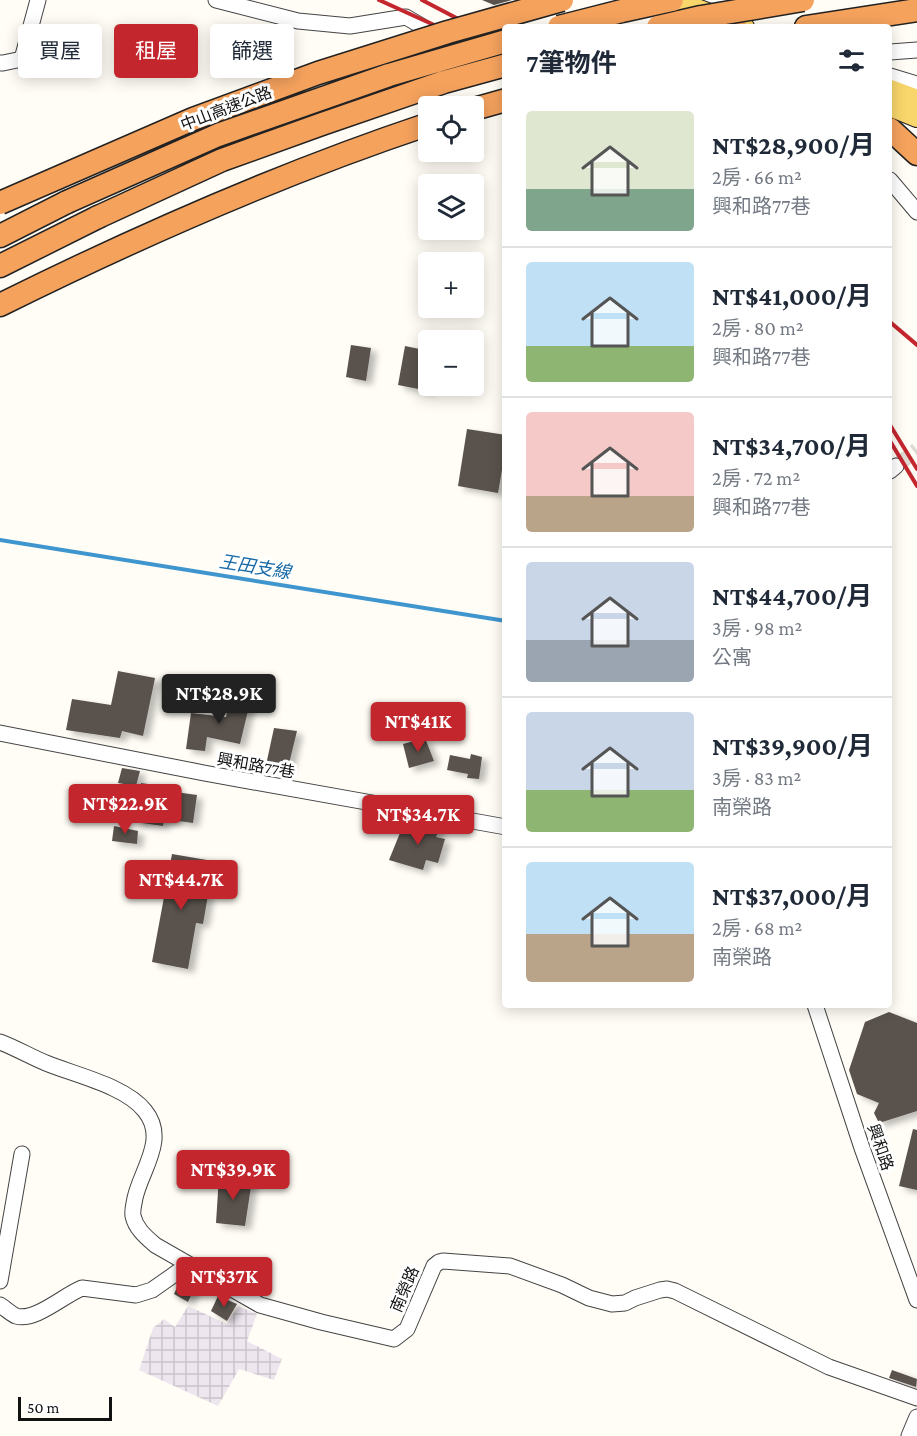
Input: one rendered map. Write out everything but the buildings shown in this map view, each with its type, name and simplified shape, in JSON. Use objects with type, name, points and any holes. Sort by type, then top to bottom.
[{"type":"highway","name":"中山高速公路","points":[[0,203],[193,119],[318,73],[448,32],[562,0]]},
{"type":"highway","points":[[571,24],[673,0]]},
{"type":"highway","points":[[737,24],[744,0]]},
{"type":"highway","points":[[671,24],[803,0]]},
{"type":"highway","points":[[826,24],[917,10]]},
{"type":"highway","name":"中山高速公路","points":[[0,236],[67,202],[218,135],[389,75],[502,42]]},
{"type":"highway","points":[[0,266],[98,217],[222,160],[444,82],[502,66]]},
{"type":"highway","points":[[484,106],[502,101]]},
{"type":"highway","points":[[0,305],[264,184],[418,128]]},
{"type":"highway","points":[[892,131],[917,154]]},
{"type":"main road","points":[[621,0],[681,24]]},
{"type":"main road","points":[[673,0],[731,24]]},
{"type":"main road","points":[[892,91],[917,100]]},
{"type":"main road","points":[[892,107],[917,117]]},
{"type":"street","points":[[0,63],[22,59],[38,0]]},
{"type":"street","points":[[216,0],[298,21],[350,26],[406,17],[502,74]]},
{"type":"street","points":[[892,52],[917,50]]},
{"type":"street","points":[[892,77],[917,84]]},
{"type":"street","points":[[892,182],[917,212]]},
{"type":"street","name":"興和路77巷","points":[[0,733],[204,774],[502,826]]},
{"type":"street","name":"興和路","points":[[816,1008],[862,1148],[917,1300]]},
{"type":"street","name":"南榮路","points":[[0,1042],[128,1096],[146,1111],[154,1135],[153,1150],[132,1209],[133,1218],[141,1233],[155,1245],[260,1305],[394,1339],[407,1329],[434,1266],[439,1262],[510,1266],[562,1285],[589,1298],[612,1304],[625,1303],[667,1289],[675,1291],[829,1367],[917,1398]]},
{"type":"street","points":[[0,1281],[22,1154]]},
{"type":"street","points":[[0,1305],[17,1316],[28,1316],[38,1314],[49,1305],[82,1288],[136,1295],[152,1290],[189,1264]]},
{"type":"street","points":[[909,1436],[917,1417]]},
{"type":"shaded area","points":[[188,1306],[227,1324],[238,1306],[257,1314],[247,1341],[282,1359],[274,1380],[239,1369],[218,1406],[139,1370],[153,1328],[164,1319],[175,1327]]},
{"type":"waterway","name":"王田支線","points":[[0,540],[502,620]]},
{"type":"tunnel","points":[[896,466],[917,450]]},
{"type":"railway","points":[[379,0],[443,29],[502,65]]},
{"type":"railway","points":[[422,0],[502,42]]},
{"type":"railway","points":[[892,324],[917,345]]},
{"type":"railway","points":[[892,428],[917,469]]},
{"type":"railway","points":[[892,444],[917,486]]}]
